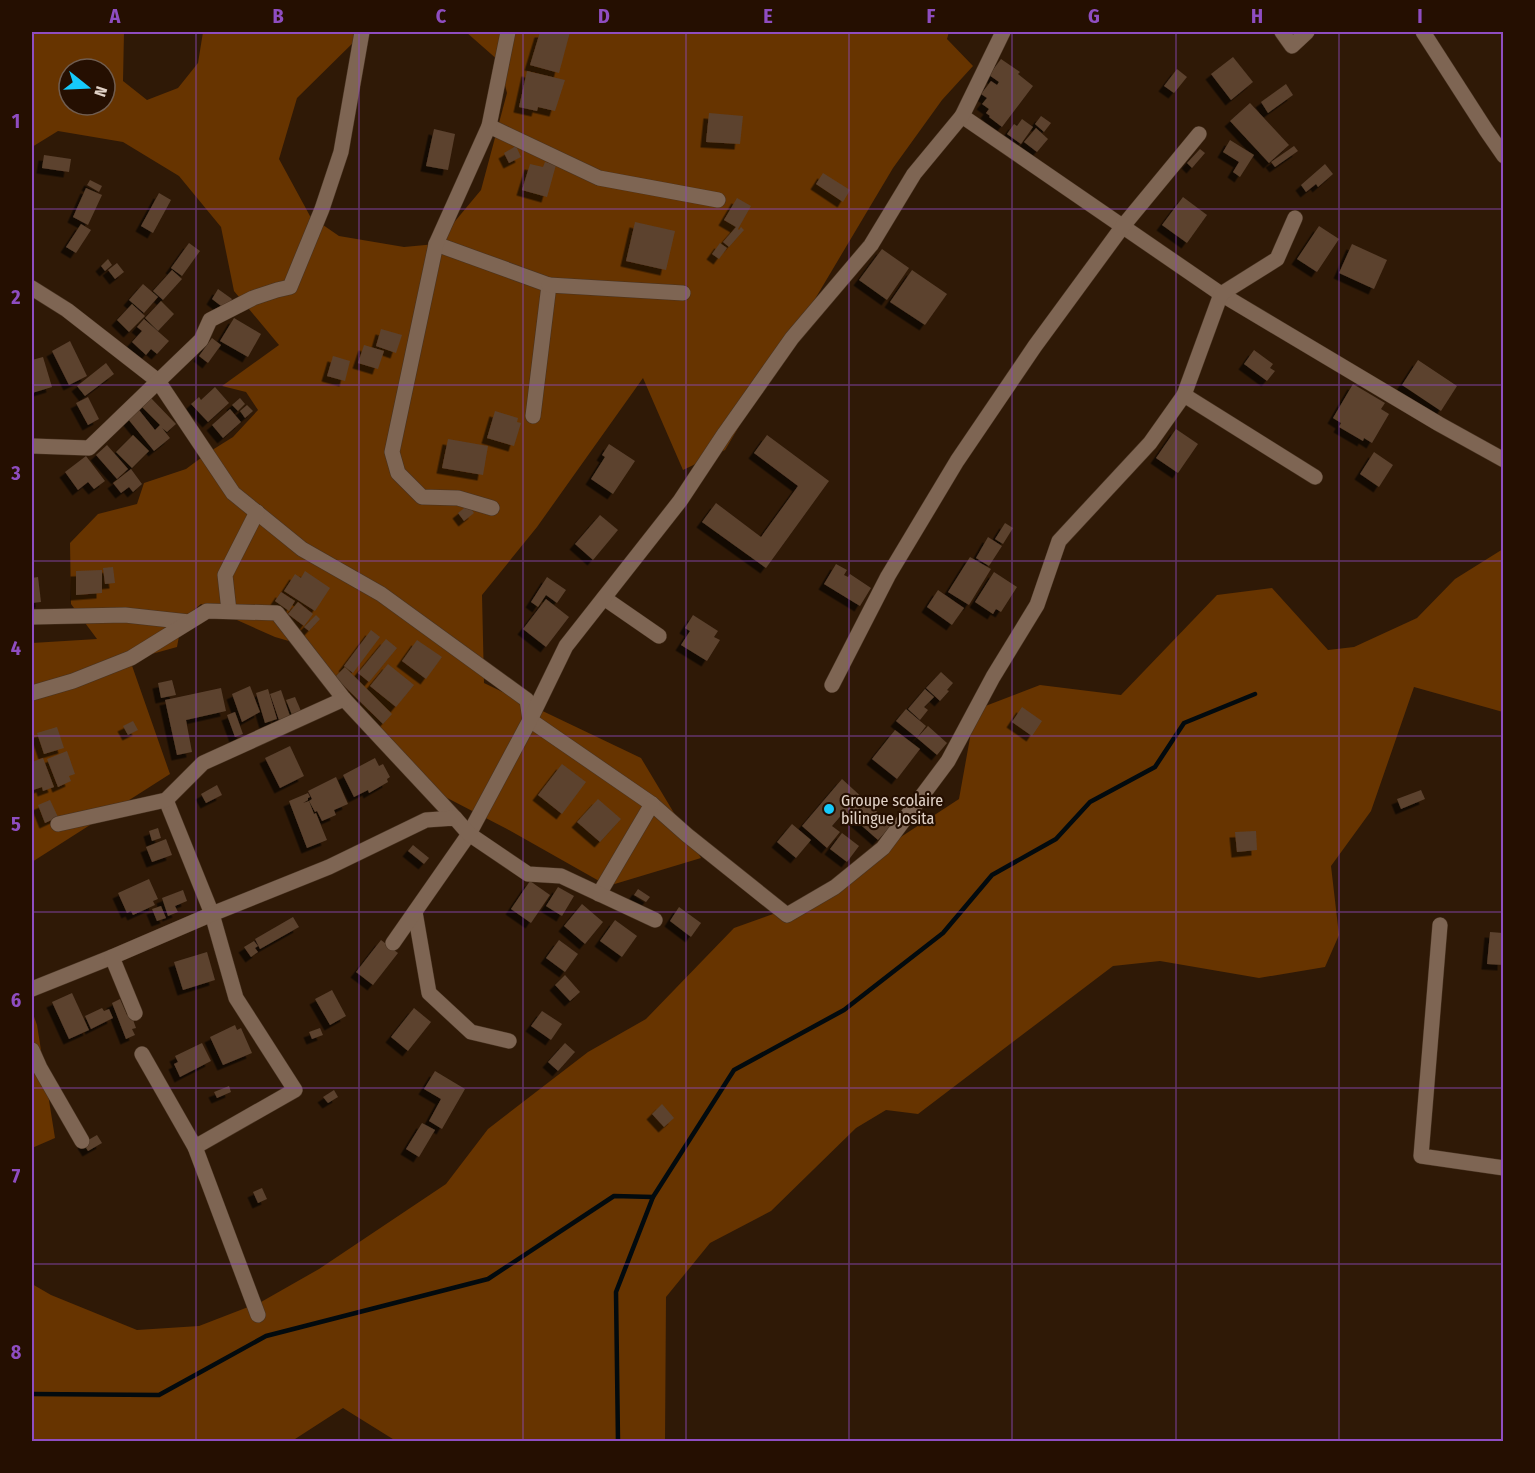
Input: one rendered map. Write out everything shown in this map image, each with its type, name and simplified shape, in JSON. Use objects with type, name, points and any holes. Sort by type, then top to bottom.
[{"type":"street","points":[[32,446],[89,448],[201,340],[210,320],[253,298],[290,287],[322,209],[341,152],[362,32]]},
{"type":"street","points":[[492,508],[458,498],[422,497],[398,473],[392,452],[436,244],[489,126],[508,32]]},
{"type":"street","points":[[393,943],[469,834],[530,720],[566,646],[680,501],[792,338],[871,245],[914,174],[962,116],[1003,32]]},
{"type":"street","points":[[1282,32],[1292,46],[1307,32]]},
{"type":"street","points":[[1423,32],[1503,156]]},
{"type":"street","points":[[962,116],[1221,294],[1503,460]]},
{"type":"street","points":[[489,126],[599,178],[718,200]]},
{"type":"street","points":[[832,685],[888,576],[957,461],[1035,346],[1123,226],[1199,134]]},
{"type":"street","points":[[32,288],[67,310],[158,381],[233,493],[303,549],[381,594],[527,700],[530,720],[652,804],[687,835],[788,915],[835,887],[884,848],[948,761],[993,676],[1037,605],[1059,541],[1150,443],[1184,395],[1221,294],[1277,259],[1295,218]]},
{"type":"street","points":[[436,244],[549,285],[683,293]]},
{"type":"street","points":[[533,416],[549,285]]},
{"type":"street","points":[[1184,395],[1315,477]]},
{"type":"street","points":[[229,611],[225,575],[257,512]]},
{"type":"street","points":[[603,598],[659,636]]},
{"type":"street","points":[[32,693],[73,681],[130,658],[207,611],[277,613],[344,699],[469,834],[528,874],[561,876],[655,920]]},
{"type":"street","points":[[32,617],[125,615],[189,622]]},
{"type":"street","points":[[58,824],[166,800],[203,763],[344,699]]},
{"type":"street","points":[[166,800],[212,914],[236,998],[296,1090],[195,1148]]},
{"type":"street","points":[[599,894],[652,804]]},
{"type":"street","points":[[32,989],[329,867],[426,820],[455,818]]},
{"type":"street","points":[[415,912],[429,993],[471,1032],[509,1041]]},
{"type":"street","points":[[1440,925],[1421,1156],[1503,1168]]},
{"type":"street","points":[[112,957],[135,1013]]},
{"type":"street","points":[[32,1050],[81,1141]]},
{"type":"street","points":[[142,1054],[195,1148],[258,1315]]},
{"type":"shaded area","points":[[32,32],[124,32],[123,81],[147,100],[178,88],[198,63],[203,32],[364,32],[297,98],[279,159],[310,216],[339,236],[404,247],[436,244],[481,190],[507,93],[499,61],[466,32],[949,32],[947,39],[973,66],[942,100],[893,168],[725,450],[683,470],[643,378],[537,527],[482,595],[484,683],[641,758],[701,858],[608,886],[507,829],[426,787],[352,702],[313,648],[275,637],[201,604],[182,620],[177,647],[130,660],[170,774],[32,862],[32,643],[97,639],[71,604],[70,543],[98,514],[137,504],[144,483],[186,469],[233,437],[258,410],[246,392],[222,386],[279,345],[234,291],[221,227],[179,176],[123,142],[58,131],[32,147]]},
{"type":"shaded area","points":[[1503,549],[1503,712],[1414,687],[1371,811],[1331,866],[1339,935],[1325,967],[1259,978],[1160,961],[1113,966],[918,1114],[886,1110],[856,1128],[771,1211],[710,1243],[666,1297],[665,1441],[396,1441],[343,1408],[292,1441],[32,1441],[32,1284],[51,1295],[137,1330],[199,1326],[261,1302],[319,1269],[446,1184],[488,1129],[588,1052],[646,1019],[734,928],[795,906],[959,799],[975,710],[1040,685],[1121,695],[1217,595],[1272,588],[1328,650],[1354,647],[1417,618],[1455,579]]},
{"type":"shaded area","points":[[32,1011],[37,1025],[55,1138],[32,1148]]},
{"type":"building","points":[[540,32],[570,32],[559,73],[530,65]]},
{"type":"building","points":[[1233,57],[1253,82],[1231,100],[1211,74]]},
{"type":"building","points":[[1001,59],[1020,72],[1018,74],[1033,86],[1002,127],[986,113],[989,109],[982,104],[987,98],[981,94],[991,81],[997,85],[999,82],[989,75]]},
{"type":"building","points":[[1177,69],[1187,77],[1174,93],[1164,86]]},
{"type":"building","points":[[527,71],[565,80],[555,111],[538,107],[537,111],[519,107]]},
{"type":"building","points":[[1286,84],[1293,95],[1268,113],[1261,102]]},
{"type":"building","points":[[1250,103],[1289,145],[1269,163],[1230,121]]},
{"type":"building","points":[[709,113],[743,116],[740,144],[706,142]]},
{"type":"building","points":[[1041,116],[1051,123],[1044,132],[1035,124]]},
{"type":"building","points":[[1022,119],[1033,127],[1021,144],[1007,134],[1014,124],[1017,126]]},
{"type":"building","points":[[1036,128],[1048,139],[1037,152],[1024,142]]},
{"type":"building","points":[[434,129],[455,134],[448,170],[426,166]]},
{"type":"building","points":[[1230,140],[1254,155],[1240,177],[1233,172],[1239,162],[1223,152]]},
{"type":"building","points":[[516,146],[521,157],[509,163],[504,153]]},
{"type":"building","points":[[1294,146],[1298,151],[1275,167],[1271,162]]},
{"type":"building","points":[[1200,149],[1205,153],[1192,168],[1187,163]]},
{"type":"building","points":[[44,155],[71,159],[69,172],[42,168]]},
{"type":"building","points":[[545,162],[556,165],[547,197],[522,190],[530,164],[543,167]]},
{"type":"building","points":[[1325,164],[1333,174],[1318,187],[1316,184],[1306,192],[1301,185]]},
{"type":"building","points":[[823,173],[850,190],[843,202],[816,184]]},
{"type":"building","points":[[90,180],[102,186],[99,192],[87,185]]},
{"type":"building","points":[[86,188],[102,195],[88,225],[73,217]]},
{"type":"building","points":[[159,193],[171,200],[153,233],[141,226]]},
{"type":"building","points":[[1183,197],[1207,215],[1187,243],[1162,225]]},
{"type":"building","points":[[737,198],[751,206],[738,229],[741,227],[744,230],[729,247],[723,242],[736,227],[724,220]]},
{"type":"building","points":[[635,222],[675,231],[666,270],[626,261]]},
{"type":"building","points":[[81,224],[91,230],[76,253],[66,247]]},
{"type":"building","points":[[1319,226],[1339,239],[1317,272],[1297,259]]},
{"type":"building","points":[[189,243],[200,251],[182,276],[171,268]]},
{"type":"building","points":[[720,243],[727,248],[719,259],[712,254]]},
{"type":"building","points":[[1352,244],[1387,260],[1374,289],[1339,273]]},
{"type":"building","points":[[882,249],[909,268],[887,300],[859,280]]},
{"type":"building","points":[[108,259],[112,265],[105,271],[101,266]]},
{"type":"building","points":[[117,263],[124,272],[115,279],[108,270]]},
{"type":"building","points":[[172,270],[182,279],[163,300],[153,291]]},
{"type":"building","points":[[912,270],[947,294],[925,325],[890,302]]},
{"type":"building","points":[[143,284],[158,297],[144,313],[129,300]]},
{"type":"building","points":[[218,289],[232,299],[225,309],[212,299]]},
{"type":"building","points":[[161,301],[174,314],[158,331],[145,318]]},
{"type":"building","points":[[132,304],[145,316],[129,332],[117,320]]},
{"type":"building","points":[[234,318],[261,334],[248,357],[220,341]]},
{"type":"building","points":[[144,319],[169,341],[157,354],[151,349],[146,355],[132,342],[142,331],[137,327]]},
{"type":"building","points":[[381,329],[402,335],[396,353],[376,346]]},
{"type":"building","points":[[212,338],[221,345],[208,363],[199,356]]},
{"type":"building","points":[[70,341],[87,376],[69,385],[52,351]]},
{"type":"building","points":[[364,345],[384,351],[378,369],[358,363]]},
{"type":"building","points":[[1254,350],[1273,364],[1270,368],[1275,371],[1267,381],[1244,364]]},
{"type":"building","points":[[333,356],[350,361],[345,381],[327,376]]},
{"type":"building","points":[[43,357],[52,387],[32,393],[32,360]]},
{"type":"building","points":[[1418,360],[1457,386],[1441,411],[1402,385]]},
{"type":"building","points":[[106,363],[114,374],[85,396],[77,386]]},
{"type":"building","points":[[1353,384],[1385,403],[1381,409],[1389,414],[1372,443],[1364,438],[1363,441],[1339,427],[1341,423],[1333,418]]},
{"type":"building","points":[[215,387],[229,403],[208,422],[191,404],[199,397],[201,400]]},
{"type":"building","points":[[149,396],[176,424],[167,432],[162,428],[170,438],[154,451],[124,414],[135,405],[155,430],[160,425],[140,405]]},
{"type":"building","points":[[88,397],[99,419],[88,425],[76,403]]},
{"type":"building","points":[[240,398],[245,404],[238,411],[232,405]]},
{"type":"building","points":[[247,405],[253,411],[245,418],[240,411]]},
{"type":"building","points":[[230,409],[241,422],[223,438],[212,425]]},
{"type":"building","points":[[495,411],[518,418],[517,422],[521,423],[514,446],[487,438]]},
{"type":"building","points":[[1176,429],[1198,444],[1178,473],[1156,458]]},
{"type":"building","points":[[133,435],[149,451],[132,468],[116,452]]},
{"type":"building","points":[[767,435],[829,481],[766,568],[702,522],[716,503],[761,537],[798,486],[754,453]]},
{"type":"building","points":[[448,439],[488,446],[483,475],[442,468]]},
{"type":"building","points":[[609,444],[635,461],[613,494],[591,479],[605,457],[602,455]]},
{"type":"building","points":[[107,445],[128,469],[117,479],[96,455]]},
{"type":"building","points":[[1374,452],[1393,465],[1379,487],[1360,474]]},
{"type":"building","points":[[86,456],[105,481],[94,489],[88,482],[78,490],[65,472]]},
{"type":"building","points":[[131,469],[142,484],[133,492],[129,487],[121,493],[113,483]]},
{"type":"building","points":[[468,505],[474,513],[464,521],[458,513]]},
{"type":"building","points":[[600,515],[618,530],[593,560],[575,544]]},
{"type":"building","points":[[1005,523],[1013,528],[1003,544],[995,539]]},
{"type":"building","points":[[988,537],[1002,546],[989,566],[976,558]]},
{"type":"building","points":[[970,557],[991,569],[969,605],[948,592]]},
{"type":"building","points":[[836,564],[847,570],[844,575],[848,577],[850,574],[871,588],[860,606],[824,584]]},
{"type":"building","points":[[113,567],[115,583],[105,584],[103,568]]},
{"type":"building","points":[[102,570],[102,593],[76,595],[76,571]]},
{"type":"building","points":[[305,571],[330,588],[315,611],[284,591],[295,574],[301,578]]},
{"type":"building","points":[[994,572],[1017,587],[1001,612],[996,609],[993,614],[975,602]]},
{"type":"building","points":[[38,577],[41,602],[32,603],[32,578]]},
{"type":"building","points":[[547,577],[566,590],[557,603],[546,595],[538,607],[531,602]]},
{"type":"building","points":[[938,590],[964,608],[952,625],[927,607]]},
{"type":"building","points":[[281,592],[295,601],[289,611],[275,601]]},
{"type":"building","points":[[546,599],[569,617],[546,647],[523,629]]},
{"type":"building","points":[[298,602],[313,614],[304,626],[288,614]]},
{"type":"building","points":[[316,615],[320,619],[309,631],[304,627]]},
{"type":"building","points":[[693,615],[718,631],[714,637],[720,640],[707,661],[681,645],[690,631],[685,628]]},
{"type":"building","points":[[371,630],[380,637],[353,673],[344,666]]},
{"type":"building","points":[[386,639],[397,648],[369,682],[358,673]]},
{"type":"building","points":[[417,640],[442,657],[426,679],[402,661]]},
{"type":"building","points":[[388,664],[414,685],[396,707],[370,686]]},
{"type":"building","points":[[345,667],[392,714],[383,724],[335,677]]},
{"type":"building","points":[[941,672],[953,683],[940,701],[926,688]]},
{"type":"building","points":[[172,680],[176,695],[161,698],[158,683]]},
{"type":"building","points":[[250,686],[260,712],[242,722],[232,694]]},
{"type":"building","points":[[221,688],[226,711],[186,720],[192,752],[177,755],[165,700]]},
{"type":"building","points":[[268,689],[277,719],[265,723],[256,693]]},
{"type":"building","points":[[925,689],[934,697],[924,707],[928,710],[920,720],[908,709]]},
{"type":"building","points":[[281,690],[290,716],[279,720],[270,694]]},
{"type":"building","points":[[295,697],[301,711],[292,715],[286,700]]},
{"type":"building","points":[[1022,707],[1042,721],[1032,736],[1012,722]]},
{"type":"building","points":[[906,709],[926,726],[917,738],[896,721]]},
{"type":"building","points":[[235,712],[243,734],[235,737],[227,715]]},
{"type":"building","points":[[133,721],[138,730],[128,735],[123,726]]},
{"type":"building","points":[[928,726],[947,743],[937,755],[917,738]]},
{"type":"building","points":[[57,727],[64,748],[44,754],[37,733]]},
{"type":"building","points":[[895,730],[920,749],[897,779],[872,759]]},
{"type":"building","points":[[290,746],[304,776],[280,788],[265,758]]},
{"type":"building","points":[[67,751],[75,774],[69,776],[71,781],[58,787],[47,759]]},
{"type":"building","points":[[43,758],[54,787],[43,791],[42,787],[33,790],[32,762]]},
{"type":"building","points":[[375,758],[379,766],[383,764],[390,777],[387,779],[388,782],[369,793],[368,790],[354,797],[343,775]]},
{"type":"building","points":[[562,764],[586,782],[562,814],[538,795]]},
{"type":"building","points":[[336,777],[348,804],[334,810],[336,815],[322,821],[309,801],[312,799],[308,791]]},
{"type":"building","points":[[842,779],[865,800],[857,809],[865,801],[892,825],[878,840],[845,811],[832,826],[840,832],[827,848],[802,826]]},
{"type":"building","points":[[217,785],[222,795],[206,803],[201,794]]},
{"type":"building","points":[[1421,790],[1425,799],[1401,809],[1397,799]]},
{"type":"building","points":[[308,793],[310,797],[303,803],[309,801],[327,840],[307,848],[289,801]]},
{"type":"building","points":[[598,799],[621,819],[600,842],[577,822]]},
{"type":"building","points":[[50,800],[58,817],[45,823],[38,805]]},
{"type":"building","points":[[792,824],[811,840],[796,858],[777,842]]},
{"type":"building","points":[[158,828],[161,838],[152,841],[149,831]]},
{"type":"building","points":[[1256,831],[1257,850],[1237,852],[1235,832]]},
{"type":"building","points":[[842,833],[859,846],[847,862],[830,849]]},
{"type":"building","points":[[166,839],[172,855],[152,862],[146,847]]},
{"type":"building","points":[[413,845],[429,858],[424,864],[408,851]]},
{"type":"building","points":[[149,879],[158,899],[153,901],[155,905],[133,915],[131,911],[127,913],[118,893]]},
{"type":"building","points":[[530,881],[550,895],[531,923],[511,909]]},
{"type":"building","points":[[558,887],[574,896],[562,916],[546,906]]},
{"type":"building","points":[[638,889],[650,897],[646,902],[634,895]]},
{"type":"building","points":[[183,890],[187,901],[175,906],[178,912],[168,916],[162,898]]},
{"type":"building","points":[[582,904],[603,922],[585,944],[564,926]]},
{"type":"building","points":[[161,906],[166,918],[157,921],[152,909]]},
{"type":"building","points":[[679,907],[701,923],[691,937],[670,921]]},
{"type":"building","points":[[293,917],[299,927],[260,949],[255,939]]},
{"type":"building","points":[[615,920],[637,936],[622,957],[600,941]]},
{"type":"building","points":[[1490,932],[1503,933],[1503,965],[1487,964]]},
{"type":"building","points":[[381,940],[398,953],[373,985],[356,972]]},
{"type":"building","points":[[559,940],[578,954],[565,972],[546,958]]},
{"type":"building","points":[[254,941],[258,946],[255,948],[258,952],[251,957],[244,947]]},
{"type":"building","points":[[207,952],[215,980],[183,990],[174,962]]},
{"type":"building","points":[[565,975],[580,992],[570,1001],[555,985]]},
{"type":"building","points":[[332,990],[346,1016],[330,1025],[315,999]]},
{"type":"building","points":[[72,993],[89,1030],[69,1039],[52,1002]]},
{"type":"building","points":[[120,999],[127,1015],[131,1014],[136,1028],[132,1029],[135,1035],[126,1039],[112,1003]]},
{"type":"building","points":[[102,1008],[104,1011],[109,1009],[113,1018],[91,1029],[85,1016]]},
{"type":"building","points":[[414,1008],[431,1022],[408,1051],[391,1037]]},
{"type":"building","points":[[542,1011],[562,1024],[551,1040],[531,1026]]},
{"type":"building","points":[[235,1025],[237,1030],[241,1028],[252,1053],[223,1065],[210,1037]]},
{"type":"building","points":[[320,1028],[323,1035],[312,1039],[309,1032]]},
{"type":"building","points":[[202,1043],[211,1061],[180,1077],[174,1064],[178,1062],[175,1056]]},
{"type":"building","points":[[565,1043],[575,1052],[558,1071],[548,1062]]},
{"type":"building","points":[[435,1071],[465,1089],[442,1129],[429,1121],[441,1099],[424,1089]]},
{"type":"building","points":[[229,1086],[231,1092],[217,1098],[214,1092]]},
{"type":"building","points":[[334,1090],[338,1097],[328,1103],[323,1097]]},
{"type":"building","points":[[662,1104],[674,1118],[664,1127],[652,1114]]},
{"type":"building","points":[[422,1123],[435,1130],[419,1157],[406,1149]]},
{"type":"building","points":[[97,1135],[102,1143],[88,1151],[83,1143]]},
{"type":"building","points":[[262,1188],[267,1199],[258,1203],[253,1192]]},
{"type":"waterway","points":[[618,1442],[616,1292],[653,1197],[734,1070],[844,1010],[943,933],[992,875],[1056,839],[1090,802],[1155,767],[1184,723],[1255,694]]},
{"type":"waterway","points":[[32,1394],[159,1395],[266,1336],[488,1279],[614,1196],[653,1197]]},
{"type":"place","name":"Groupe scolaire bilingue Josita","points":[[829,809]]}]
